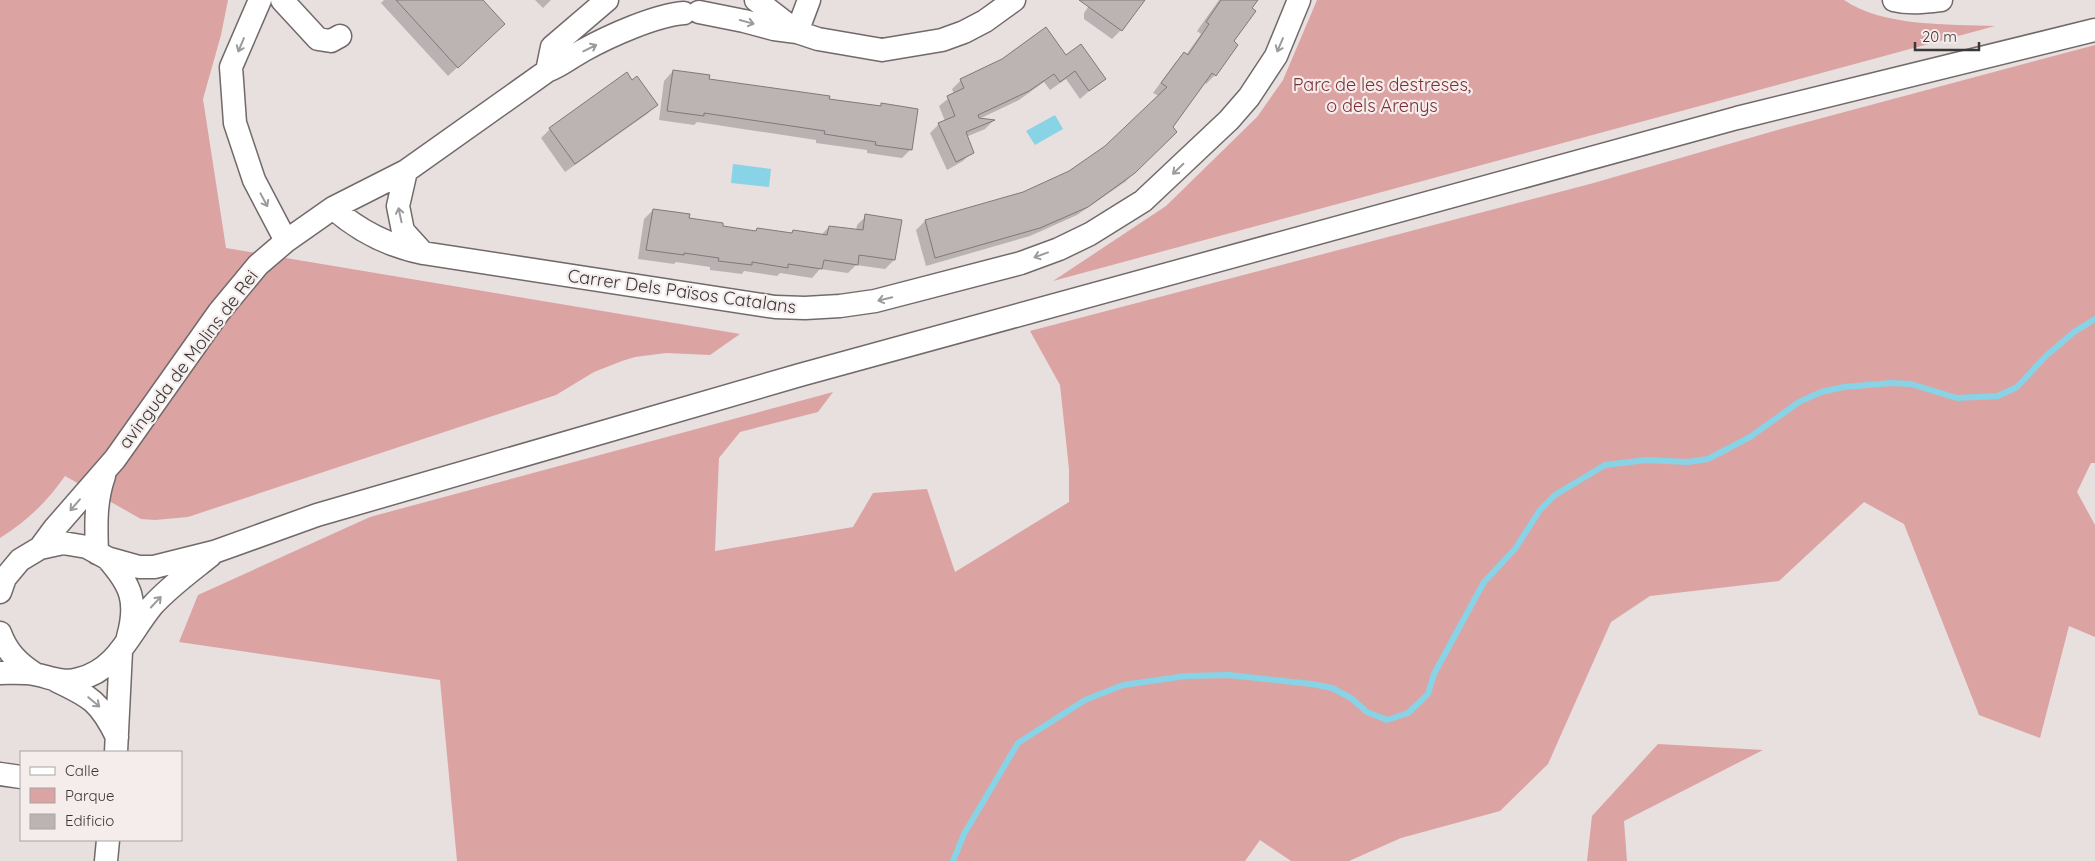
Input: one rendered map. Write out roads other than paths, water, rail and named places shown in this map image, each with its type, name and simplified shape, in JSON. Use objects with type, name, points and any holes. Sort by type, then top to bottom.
[{"type":"street","points":[[260,0],[231,67],[235,123],[254,180],[286,241]]},
{"type":"street","points":[[282,0],[318,39],[331,41],[340,36]]},
{"type":"street","points":[[547,71],[552,47],[607,0]]},
{"type":"street","points":[[661,0],[673,10],[744,20],[774,29],[797,32],[818,39],[882,50],[942,40],[964,32],[985,21],[1014,0]]},
{"type":"street","points":[[692,12],[712,6],[718,0]]},
{"type":"street","points":[[756,0],[797,32]]},
{"type":"street","points":[[797,32],[809,0]]},
{"type":"street","name":"Carrer Dels Països Catalans","points":[[333,208],[344,218],[378,240],[402,249],[423,253],[775,307],[840,306],[875,301],[1021,263],[1059,249],[1090,234],[1143,201],[1229,120],[1249,96],[1276,56],[1299,0]]},
{"type":"street","points":[[1894,0],[1926,2],[1941,0]]},
{"type":"street","name":"avinguda de Molins de Rei","points":[[40,548],[54,528],[107,468],[219,312],[258,265],[286,241],[333,208],[406,171],[547,71],[558,68],[584,50],[667,14],[692,12]]},
{"type":"street","points":[[0,592],[10,562],[40,548],[63,543],[87,547],[102,555],[139,567],[154,567],[214,552],[317,514],[828,367],[1736,118],[2095,30]]},
{"type":"street","points":[[406,171],[398,206],[403,231],[423,253]]},
{"type":"street","name":"avinguda de Molins de Rei","points":[[102,555],[96,508],[99,491],[107,468]]},
{"type":"street","points":[[0,673],[15,672],[45,678],[77,680],[98,673],[115,659],[152,606],[171,587],[214,552]]},
{"type":"street","points":[[102,555],[123,576],[132,598],[133,620],[124,646],[117,745]]},
{"type":"street","points":[[0,633],[4,644],[17,662],[45,678],[80,692],[96,702],[106,714],[117,745]]},
{"type":"street","points":[[0,774],[20,777]]},
{"type":"street","points":[[106,861],[108,841]]},
{"type":"water","points":[[1055,115],[1063,129],[1035,145],[1026,131]]},
{"type":"water","points":[[733,164],[771,169],[769,187],[731,183]]},
{"type":"waterway","points":[[953,861],[964,834],[1018,743],[1085,700],[1123,685],[1186,676],[1229,675],[1332,688],[1351,698],[1367,712],[1387,720],[1408,713],[1428,694],[1434,674],[1484,582],[1515,549],[1540,510],[1555,495],[1605,465],[1646,460],[1688,462],[1708,459],[1750,437],[1799,402],[1821,392],[1844,387],[1891,383],[1911,384],[1957,398],[1998,396],[2017,387],[2046,356],[2074,332],[2095,319]]},
{"type":"park label","name":"Parc de les destreses, o dels Arenys","points":[[1382,94]]}]
